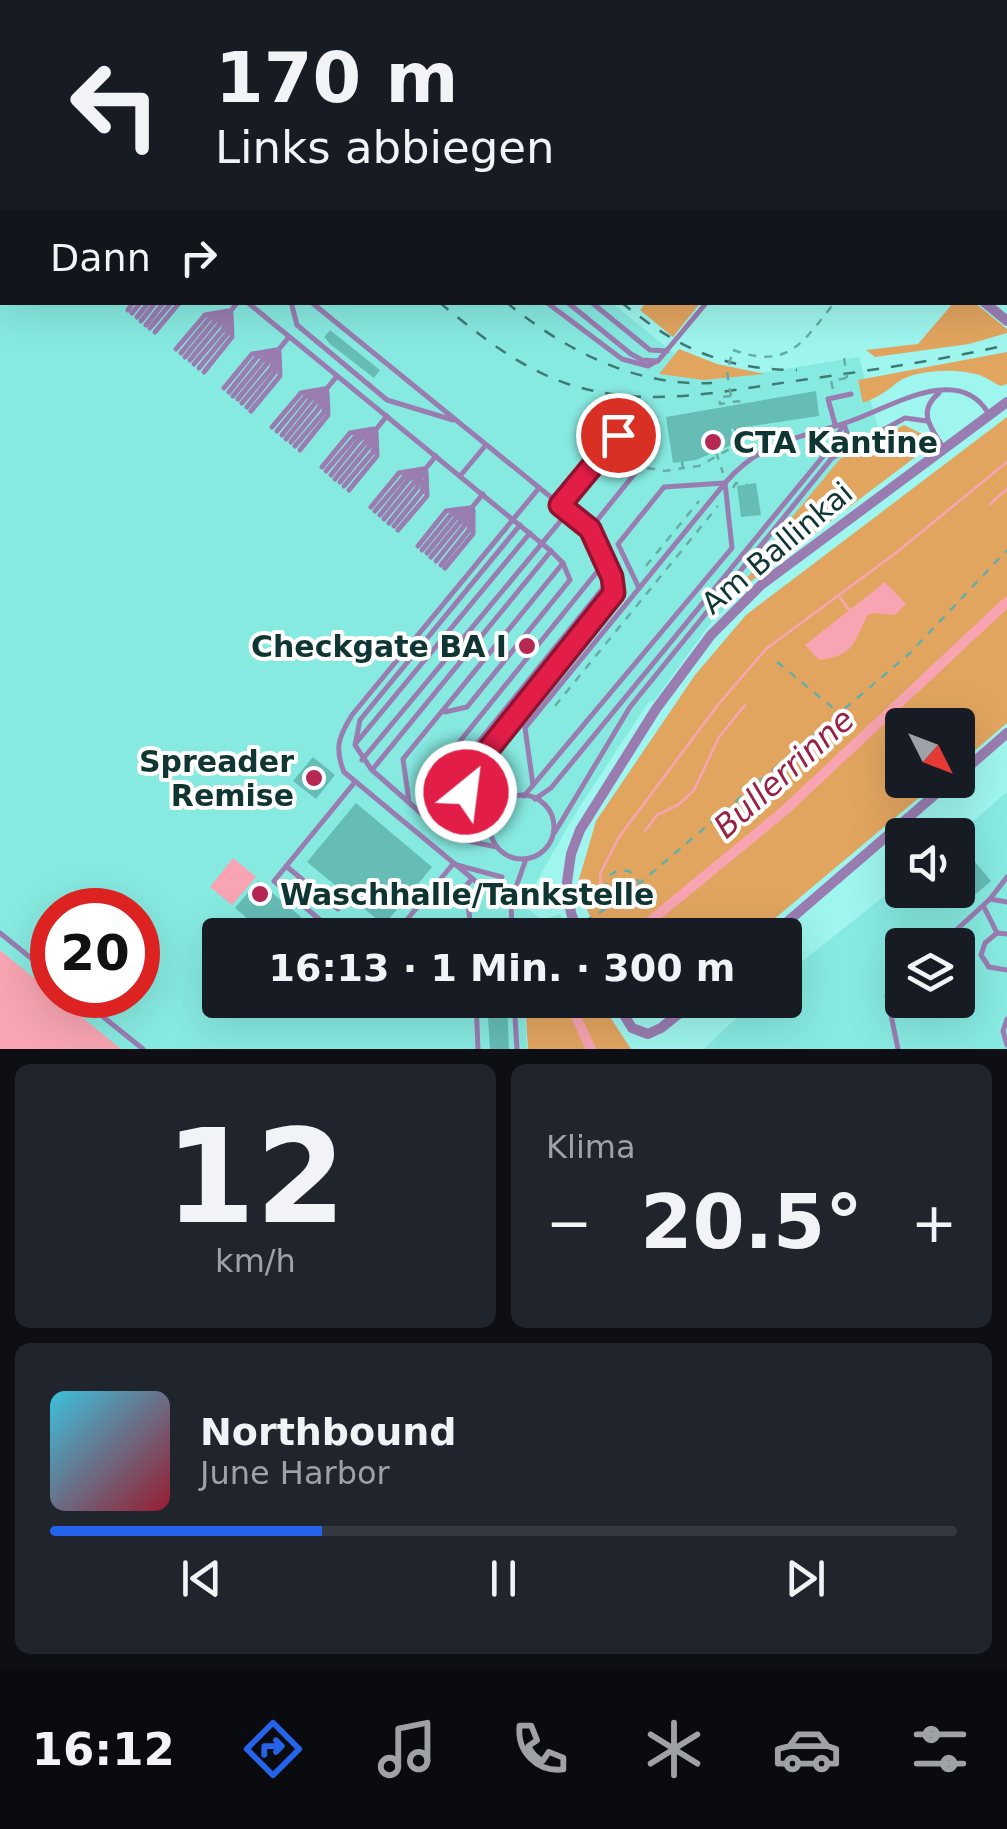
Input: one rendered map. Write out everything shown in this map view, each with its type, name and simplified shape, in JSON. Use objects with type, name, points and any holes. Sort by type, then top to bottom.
[{"type":"street","points":[[988,305],[1007,321]]},
{"type":"street","name":"Am Ballinkai","points":[[575,918],[568,882],[571,854],[580,830],[656,709],[728,615],[943,447],[1007,402]]},
{"type":"street","points":[[975,761],[1007,733]]},
{"type":"street","points":[[792,918],[932,798]]},
{"type":"street","points":[[626,1018],[648,1040],[674,1018]]},
{"type":"lane","points":[[135,305],[141,321]]},
{"type":"lane","points":[[141,321],[144,305]]},
{"type":"lane","points":[[141,321],[157,305]]},
{"type":"lane","points":[[141,321],[167,305]]},
{"type":"lane","points":[[141,321],[174,305]]},
{"type":"lane","points":[[190,361],[223,330],[236,305]]},
{"type":"lane","points":[[251,305],[563,563],[570,580],[468,707],[441,713]]},
{"type":"lane","points":[[291,305],[296,325],[386,400],[456,420]]},
{"type":"lane","points":[[315,305],[590,529],[612,577],[614,593],[472,770],[466,792]]},
{"type":"lane","points":[[550,305],[622,359],[648,366],[658,360],[704,305]]},
{"type":"lane","points":[[571,305],[631,354],[642,360],[658,360]]},
{"type":"lane","points":[[596,305],[650,350],[666,351]]},
{"type":"lane","points":[[190,361],[204,315],[231,311]]},
{"type":"lane","points":[[190,361],[214,322],[231,311]]},
{"type":"lane","points":[[190,361],[232,338],[231,311]]},
{"type":"lane","points":[[238,399],[271,369],[289,337]]},
{"type":"lane","points":[[238,399],[252,354],[279,350]]},
{"type":"lane","points":[[238,399],[262,361],[279,350]]},
{"type":"lane","points":[[238,399],[280,376],[279,350]]},
{"type":"lane","points":[[286,439],[310,400],[338,376]]},
{"type":"lane","points":[[286,439],[301,393],[327,389]]},
{"type":"lane","points":[[286,439],[319,408],[327,389]]},
{"type":"lane","points":[[286,439],[328,416],[327,389]]},
{"type":"lane","points":[[533,785],[525,728],[727,480],[766,448],[844,424],[905,396],[942,391],[974,395],[988,413]]},
{"type":"lane","points":[[942,391],[928,406],[927,421],[943,447]]},
{"type":"lane","points":[[835,424],[828,399],[851,394]]},
{"type":"lane","points":[[335,479],[359,440],[387,416]]},
{"type":"lane","points":[[520,525],[360,720],[355,744],[372,770],[448,836],[496,847],[510,857],[526,859],[544,850],[630,707],[832,458],[905,418],[927,421]]},
{"type":"lane","points":[[844,424],[848,436],[858,442]]},
{"type":"lane","points":[[536,799],[551,788],[825,454],[844,424]]},
{"type":"lane","points":[[335,479],[350,433],[376,429]]},
{"type":"lane","points":[[335,479],[368,448],[376,429]]},
{"type":"lane","points":[[335,479],[377,456],[376,429]]},
{"type":"lane","points":[[560,505],[618,435],[638,432],[644,462],[590,529]]},
{"type":"lane","points":[[460,476],[486,445]]},
{"type":"lane","points":[[384,519],[418,488],[436,456]]},
{"type":"lane","points":[[384,519],[399,473],[426,469]]},
{"type":"lane","points":[[384,519],[408,480],[426,469]]},
{"type":"lane","points":[[384,519],[426,496],[426,469]]},
{"type":"lane","points":[[524,796],[732,548],[727,480]]},
{"type":"lane","points":[[639,589],[618,544],[664,487],[727,480]]},
{"type":"lane","points":[[511,900],[499,898],[472,879],[344,772],[337,756],[338,738],[352,715],[538,488]]},
{"type":"lane","points":[[431,557],[455,519],[483,494]]},
{"type":"lane","points":[[431,557],[446,511],[472,507]]},
{"type":"lane","points":[[431,557],[464,526],[472,507]]},
{"type":"lane","points":[[431,557],[474,534],[472,507]]},
{"type":"lane","points":[[362,760],[568,512]]},
{"type":"lane","points":[[355,744],[530,533]]},
{"type":"lane","points":[[372,770],[551,551]]},
{"type":"lane","points":[[554,832],[554,820],[536,799],[524,796],[502,802],[466,792],[452,774],[448,756],[605,562]]},
{"type":"lane","points":[[409,802],[404,759],[563,563]]},
{"type":"lane","points":[[452,774],[612,577]]},
{"type":"lane","points":[[318,918],[274,881],[355,782]]},
{"type":"lane","points":[[496,847],[490,832],[492,816],[502,802]]},
{"type":"lane","points":[[512,918],[511,900],[526,859]]},
{"type":"lane","points":[[454,864],[502,877]]},
{"type":"lane","points":[[408,918],[454,864]]},
{"type":"lane","points":[[286,866],[338,909]]},
{"type":"lane","points":[[959,928],[984,906],[1007,876]]},
{"type":"lane","points":[[470,918],[465,888],[472,879]]},
{"type":"lane","points":[[990,899],[1007,902]]},
{"type":"lane","points":[[984,906],[997,933]]},
{"type":"lane","points":[[0,933],[30,958]]},
{"type":"lane","points":[[1007,934],[997,933],[985,944],[981,955],[989,967],[1007,970]]},
{"type":"lane","points":[[104,1018],[142,1049]]},
{"type":"lane","points":[[477,1018],[478,1049]]},
{"type":"lane","points":[[515,1018],[517,1049]]},
{"type":"lane","points":[[892,1018],[898,1049]]},
{"type":"lane","points":[[1007,1019],[1007,1045]]},
{"type":"path","points":[[740,405],[739,401],[720,404],[718,397],[731,396],[727,372],[733,350],[762,360],[789,351],[801,345],[833,305]]},
{"type":"path","points":[[833,389],[831,381],[847,378],[844,358]]},
{"type":"path","points":[[644,462],[648,470],[698,466],[737,445],[734,428]]},
{"type":"path","points":[[716,453],[727,480],[748,484]]},
{"type":"path","points":[[682,462],[683,468]]},
{"type":"path","points":[[555,706],[736,483]]},
{"type":"path","points":[[646,566],[700,500]]},
{"type":"path","points":[[594,918],[640,883],[910,652],[1007,550]]},
{"type":"path","points":[[776,662],[839,714]]},
{"type":"path","points":[[609,907],[605,887],[609,876],[618,870],[628,871],[640,883]]},
{"type":"shaded area","points":[[0,305],[614,305],[675,354],[749,375],[859,357],[881,439],[896,470],[746,587],[710,624],[654,701],[648,703],[578,809],[523,905],[539,918],[202,918],[202,1018],[525,1018],[527,1049],[121,1049],[83,1018],[160,1018],[160,888],[30,888],[30,975],[0,950]]},
{"type":"shaded area","points":[[644,305],[698,305],[673,337],[640,310]]},
{"type":"shaded area","points":[[951,305],[977,305],[1007,329],[1007,333],[969,344],[875,357],[866,350],[918,344]]},
{"type":"shaded area","points":[[679,349],[717,364],[765,374],[704,380],[659,374]]},
{"type":"shaded area","points":[[1007,352],[1007,384],[1001,386],[970,373],[926,372],[906,378],[863,403],[858,380]]},
{"type":"shaded area","points":[[1007,417],[1007,723],[975,750],[975,708],[885,708],[885,798],[919,798],[895,818],[885,818],[885,826],[775,918],[591,918],[577,886],[596,821],[695,675],[746,615]]},
{"type":"shaded area","points":[[904,425],[922,434],[918,455],[738,591],[840,459]]},
{"type":"shaded area","points":[[885,582],[906,604],[895,615],[867,616],[845,652],[819,660],[805,645]]},
{"type":"shaded area","points":[[1007,792],[1007,1049],[704,1049],[736,1018],[802,1018],[802,961],[885,896],[885,908],[975,908],[975,820]]},
{"type":"shaded area","points":[[233,858],[256,877],[232,905],[210,887]]},
{"type":"shaded area","points":[[0,950],[30,975],[30,1018],[83,1018],[121,1049],[0,1049]]},
{"type":"shaded area","points":[[526,1018],[611,1018],[631,1049],[528,1049]]},
{"type":"building","points":[[330,330],[380,370],[374,378],[330,344],[324,337]]},
{"type":"building","points":[[816,391],[819,416],[731,429],[734,444],[696,460],[673,463],[666,417]]},
{"type":"building","points":[[756,483],[761,515],[741,517],[737,486]]},
{"type":"building","name":"Spreader Remise","points":[[313,757],[335,775],[316,799],[293,781]]},
{"type":"building","points":[[356,803],[432,867],[390,918],[375,918],[307,862]]},
{"type":"building","points":[[975,862],[991,881],[975,895]]},
{"type":"building","name":"Waschhalle/Tankstelle","points":[[258,881],[301,917],[247,918],[235,908]]},
{"type":"building","points":[[488,1018],[508,1018],[509,1049],[490,1049]]},
{"type":"waterway","points":[[602,904],[600,874],[619,837],[717,706],[766,649],[897,552],[1007,462]]},
{"type":"waterway","points":[[990,504],[1007,489]]},
{"type":"waterway","points":[[839,596],[850,611]]},
{"type":"waterway","name":"Bullerrinne","points":[[654,918],[784,811],[1007,602]]},
{"type":"waterway","points":[[645,831],[657,815],[678,805],[694,790],[719,737],[745,705]]},
{"type":"waterway","name":"Bullerrinne","points":[[576,1018],[591,1049]]},
{"type":"railway","points":[[443,305],[532,369],[568,384],[625,396],[710,393],[1007,345]]},
{"type":"railway","points":[[510,305],[551,335],[602,362],[655,379],[712,383]]},
{"type":"railway","points":[[625,305],[682,344],[724,361],[797,370]]},
{"type":"place","name":"CTA Kantine","points":[[713,442]]},
{"type":"place","name":"Checkgate BA I","points":[[527,646]]},
{"type":"place","name":"Spreader Remise","points":[[314,778]]},
{"type":"place","name":"Waschhalle/Tankstelle","points":[[260,894]]},
{"type":"route","points":[[466,792],[472,770],[614,593],[612,577],[590,529],[560,505],[618,435]]}]
